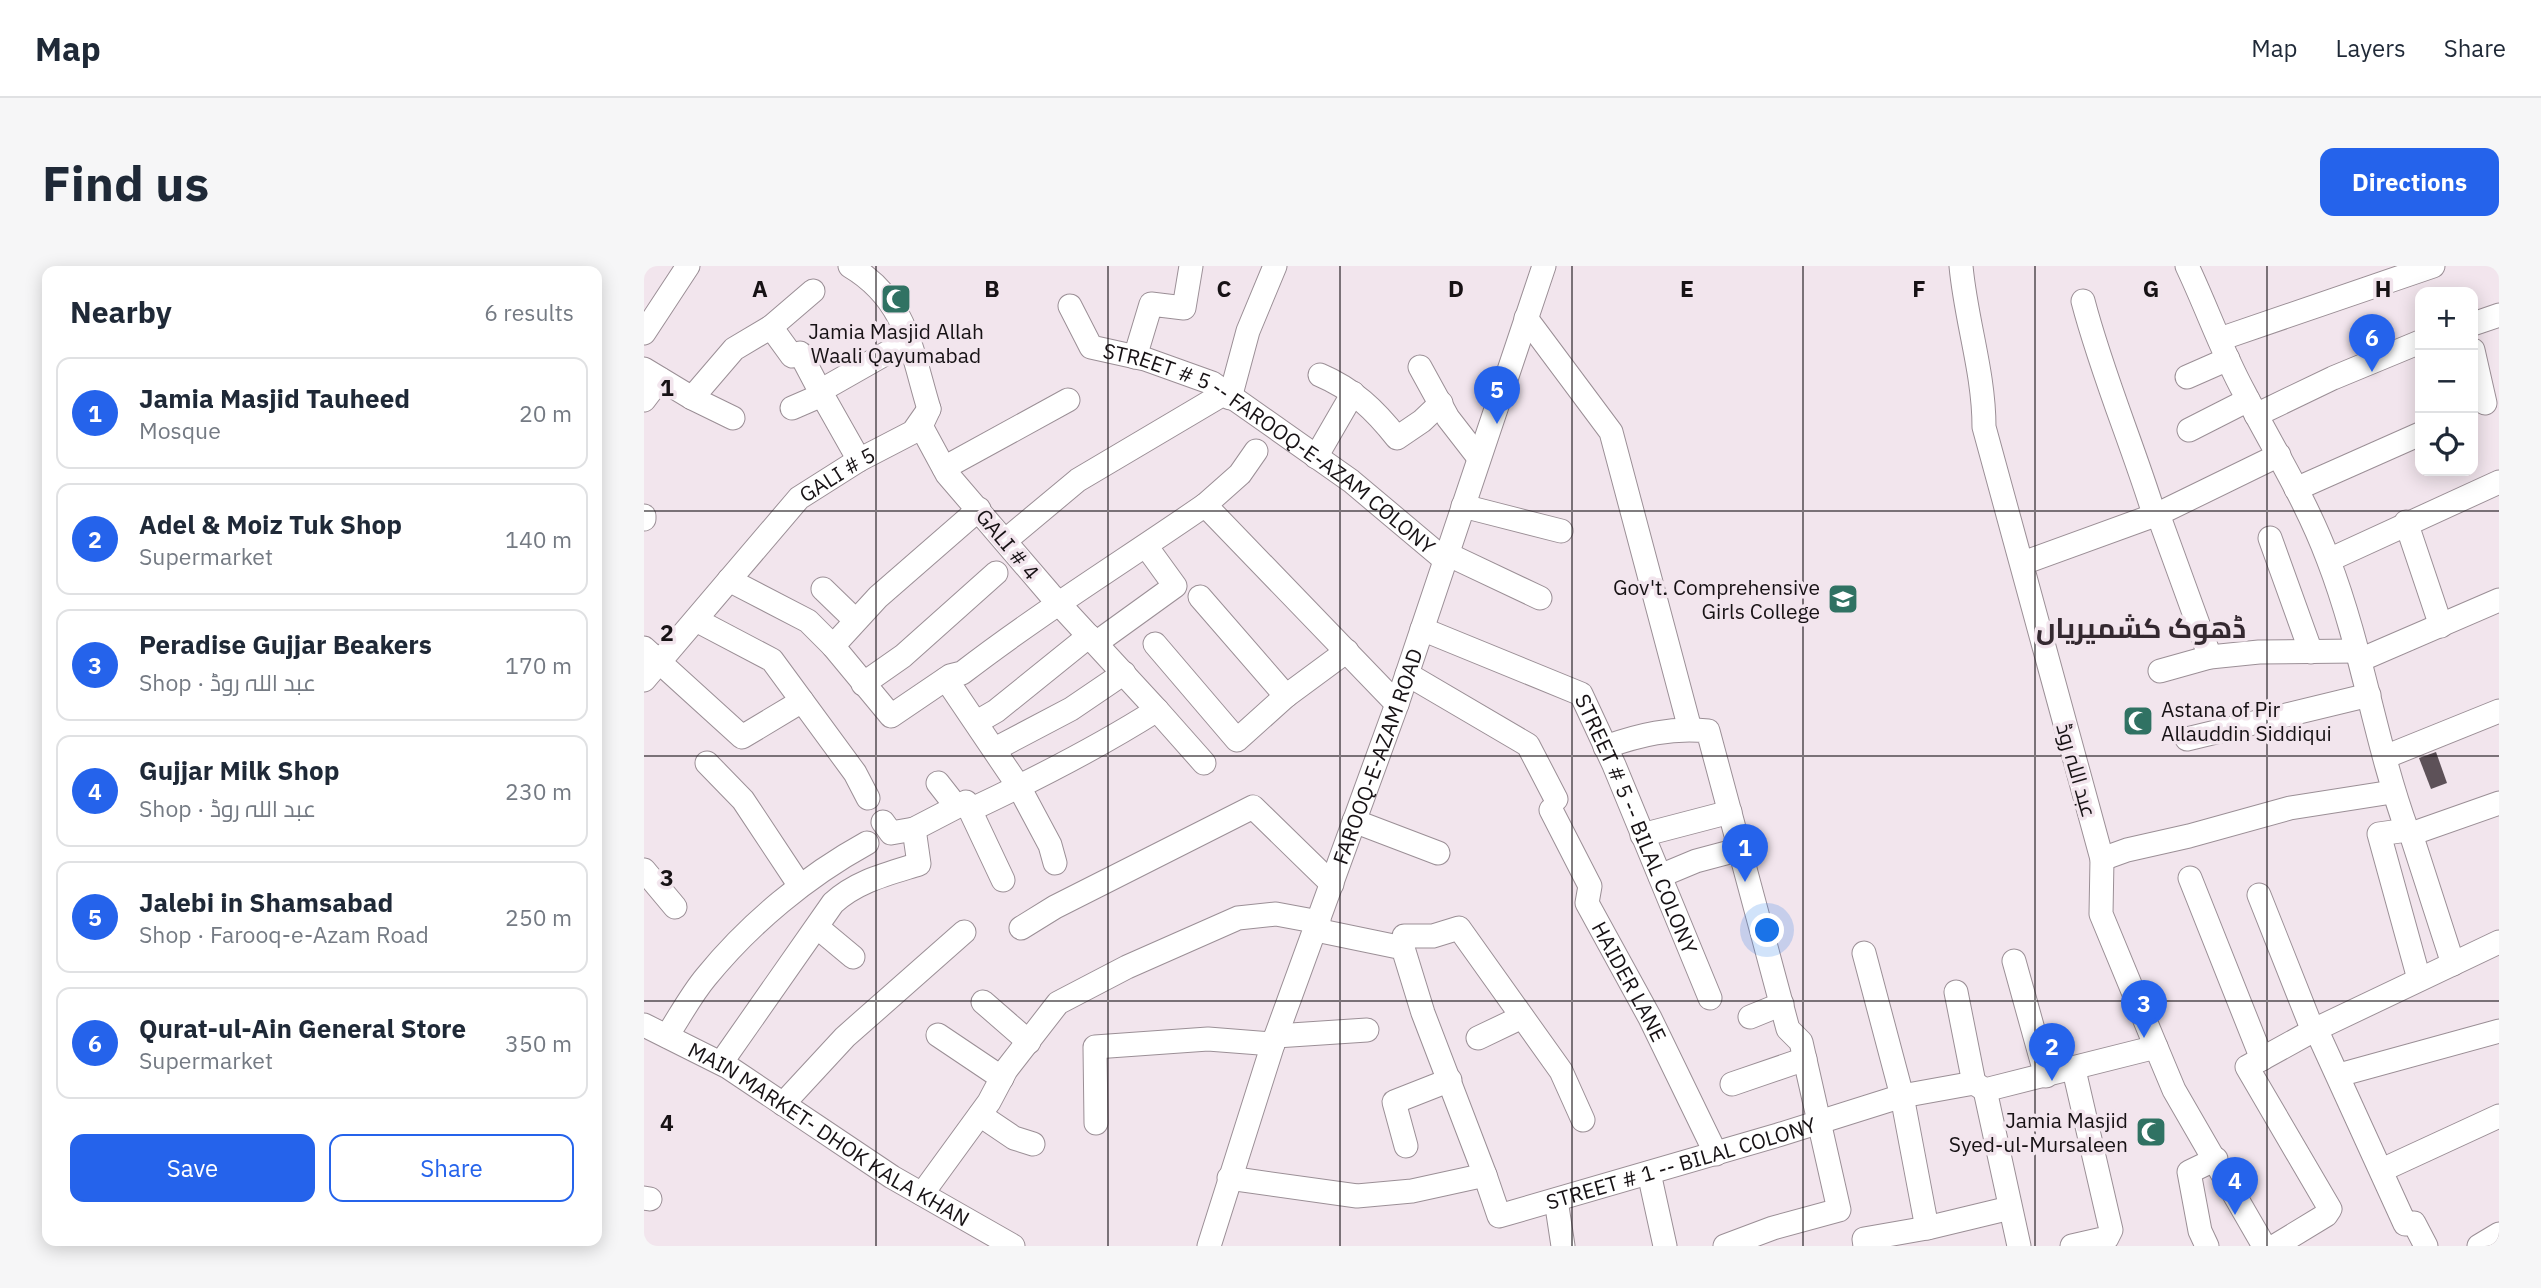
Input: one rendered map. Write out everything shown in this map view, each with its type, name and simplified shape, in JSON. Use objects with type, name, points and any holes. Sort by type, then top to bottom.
[{"type":"street","points":[[644,333],[688,266]]},
{"type":"street","points":[[850,266],[869,277],[898,311],[929,409]]},
{"type":"street","points":[[1135,357],[1151,304],[1184,308],[1191,266]]},
{"type":"street","points":[[1006,540],[1078,480],[1228,396],[1248,331],[1275,266]]},
{"type":"street","name":"عبد اللہ روڈ","points":[[1961,266],[1984,390],[1984,428],[2102,859],[2101,914],[2174,1090],[2264,1246]]},
{"type":"street","points":[[2188,266],[2224,349],[2329,560],[2369,695],[2392,792],[2409,832],[2453,964]]},
{"type":"street","points":[[2187,377],[2224,349],[2433,266]]},
{"type":"street","name":"FAROOQ-E-AZAM ROAD","points":[[1209,1246],[1274,1040],[1407,674],[1526,318],[1550,268]]},
{"type":"street","points":[[692,398],[734,349],[771,327],[813,292]]},
{"type":"street","points":[[2083,301],[2099,361],[2210,657]]},
{"type":"street","name":"STREET # 5 -- FAROOQ-E-AZAM COLONY","points":[[1070,306],[1091,347],[1135,357],[1212,383],[1351,481],[1446,557],[1540,598]]},
{"type":"street","points":[[2478,322],[2499,315]]},
{"type":"street","points":[[1526,318],[1612,432],[1690,729]]},
{"type":"street","points":[[771,327],[792,356],[800,353],[859,460]]},
{"type":"street","points":[[792,408],[908,341]]},
{"type":"street","points":[[2189,430],[2333,378],[2415,344]]},
{"type":"street","points":[[1420,367],[1479,458]]},
{"type":"street","points":[[2478,371],[2486,404]]},
{"type":"street","points":[[644,400],[652,374],[733,418]]},
{"type":"street","points":[[1320,375],[1374,408],[1397,438],[1422,421],[1441,403]]},
{"type":"street","points":[[1316,457],[1353,393]]},
{"type":"street","points":[[944,468],[1068,400]]},
{"type":"street","name":"GALI # 5","points":[[649,663],[696,620],[799,498],[859,460],[913,432],[929,409]]},
{"type":"street","name":"GALI # 4","points":[[929,409],[921,426],[944,468],[1058,603],[1203,762]]},
{"type":"street","points":[[2296,489],[2415,436]]},
{"type":"street","points":[[729,580],[808,621],[834,646],[891,716],[946,679],[962,673],[1058,603],[1205,505],[1240,474],[1256,451]]},
{"type":"street","points":[[2023,563],[2156,514],[2279,455]]},
{"type":"street","points":[[2329,560],[2406,522],[2499,482]]},
{"type":"street","points":[[1205,505],[1396,704]]},
{"type":"street","points":[[1463,506],[1561,531]]},
{"type":"street","points":[[834,646],[855,620],[979,509]]},
{"type":"street","points":[[2406,522],[2441,626]]},
{"type":"street","points":[[2270,538],[2311,652]]},
{"type":"street","points":[[977,722],[1092,640],[1175,586],[1146,546]]},
{"type":"street","points":[[863,684],[903,656],[996,573]]},
{"type":"street","points":[[823,589],[855,620]]},
{"type":"street","points":[[1200,597],[1286,696]]},
{"type":"street","points":[[2160,671],[2210,657],[2259,652],[2358,655],[2441,626],[2499,600]]},
{"type":"street","points":[[696,620],[772,660],[855,773],[867,798]]},
{"type":"street","name":"STREET # 5 -- BILAL COLONY","points":[[1422,629],[1581,694],[1710,998]]},
{"type":"street","points":[[1155,644],[1237,740],[1286,696],[1347,651]]},
{"type":"street","points":[[649,663],[742,737],[802,701]]},
{"type":"street","points":[[995,750],[1071,709],[1121,670]]},
{"type":"street","name":"HAIDER LANE","points":[[1407,674],[1528,745],[1590,886],[1587,903],[1650,1018],[1716,1154]]},
{"type":"street","points":[[946,679],[1019,787],[1050,845],[1055,863]]},
{"type":"street","points":[[2187,738],[2369,695]]},
{"type":"street","points":[[884,822],[891,833],[914,829],[1019,787],[1104,744],[1157,709]]},
{"type":"street","points":[[2385,757],[2499,711]]},
{"type":"street","points":[[1605,747],[1639,735],[1690,729],[1708,731],[1788,1029],[1801,1042],[1839,1210],[1767,1239],[1725,1246]]},
{"type":"street","points":[[707,763],[743,800],[800,886]]},
{"type":"street","points":[[938,783],[963,808],[1003,880]]},
{"type":"street","points":[[2102,859],[2127,850],[2290,808],[2392,792]]},
{"type":"street","points":[[2419,979],[2379,834],[2409,832],[2499,803]]},
{"type":"street","points":[[1021,928],[1055,907],[1253,807],[1332,884]]},
{"type":"street","points":[[1642,835],[1730,812]]},
{"type":"street","points":[[1354,821],[1438,853]]},
{"type":"street","points":[[721,1063],[833,903],[847,890],[871,878],[919,864],[914,829]]},
{"type":"street","points":[[667,1036],[705,978],[736,944],[800,886],[867,843]]},
{"type":"street","points":[[1660,876],[1696,861],[1741,849]]},
{"type":"street","points":[[644,870],[676,907]]},
{"type":"street","points":[[2190,878],[2262,1059]]},
{"type":"street","points":[[2259,895],[2315,1030],[2339,1075],[2405,1224],[2414,1223],[2426,1246]]},
{"type":"street","points":[[922,1194],[980,1115],[1002,1078],[1058,1003],[1127,967],[1238,918],[1276,914],[1403,948]]},
{"type":"street","points":[[817,928],[853,957]]},
{"type":"street","points":[[1229,1178],[1357,1196],[1412,1191],[1485,1175],[1423,1013],[1403,948],[1404,936],[1433,936],[1459,928],[1561,1071],[1583,1119]]},
{"type":"street","points":[[783,1104],[845,1037],[964,932]]},
{"type":"street","points":[[2275,1246],[2326,1215],[2330,1209],[2247,1068],[2315,1030],[2499,942]]},
{"type":"street","points":[[1864,953],[1902,1096],[1927,1228]]},
{"type":"street","points":[[2014,961],[2046,1076]]},
{"type":"street","points":[[1956,992],[2019,1246]]},
{"type":"street","points":[[983,1002],[1029,1042]]},
{"type":"street","points":[[1750,1017],[1782,1004]]},
{"type":"street","points":[[1478,1038],[1522,1017]]},
{"type":"street","name":"MAIN MARKET- DHOK KALA KHAN","points":[[644,1025],[721,1063],[922,1194],[1013,1246]]},
{"type":"street","points":[[1096,1123],[1095,1047],[1186,1040],[1274,1040],[1367,1030]]},
{"type":"street","points":[[2339,1075],[2432,1047],[2499,1031]]},
{"type":"street","points":[[938,1035],[1002,1078]]},
{"type":"street","name":"STREET # 1 -- BILAL COLONY","points":[[1485,1175],[1499,1216],[1716,1154],[1902,1096],[2046,1076],[2156,1047]]},
{"type":"street","points":[[1732,1084],[1805,1059]]},
{"type":"street","points":[[2073,1246],[2107,1238],[2111,1230],[2074,1070]]},
{"type":"street","points":[[1406,1146],[1394,1102],[1450,1080]]},
{"type":"street","points":[[980,1115],[1014,1138],[1033,1144]]},
{"type":"street","points":[[2382,1170],[2499,1116]]},
{"type":"street","points":[[2207,1246],[2200,1231],[2189,1172],[2216,1159]]},
{"type":"street","points":[[1649,1173],[1665,1246]]},
{"type":"street","points":[[1556,1200],[1563,1246]]},
{"type":"street","points":[[1865,1246],[1864,1239],[1927,1228],[2010,1208]]},
{"type":"street","points":[[2479,1246],[2499,1234]]},
{"type":"building","points":[[2436,752],[2447,783],[2431,789],[2419,758]]},
{"type":"place","name":"Jamia Masjid Allah Waali Qayumabad","points":[[896,299]]},
{"type":"place","name":"Qurat-ul-Ain General Store","points":[[2372,372]]},
{"type":"place","name":"Jalebi in Shamsabad","points":[[1497,424]]},
{"type":"place","name":"Gov't. Comprehensive Girls College","points":[[1843,599]]},
{"type":"place","name":"Astana of Pir Allauddin Siddiqui","points":[[2138,721]]},
{"type":"place","name":"Jamia Masjid Tauheed","points":[[1745,882]]},
{"type":"place","name":"Peradise Gujjar Beakers","points":[[2144,1038]]},
{"type":"place","name":"Adel & Moiz Tuk Shop","points":[[2052,1081]]},
{"type":"place","name":"Jamia Masjid Syed-ul-Mursaleen","points":[[2151,1132]]},
{"type":"place","name":"Gujjar Milk Shop","points":[[2235,1215]]},
{"type":"district","name":"ڈھوک کشمیریاں","points":[[2141,627]]}]
